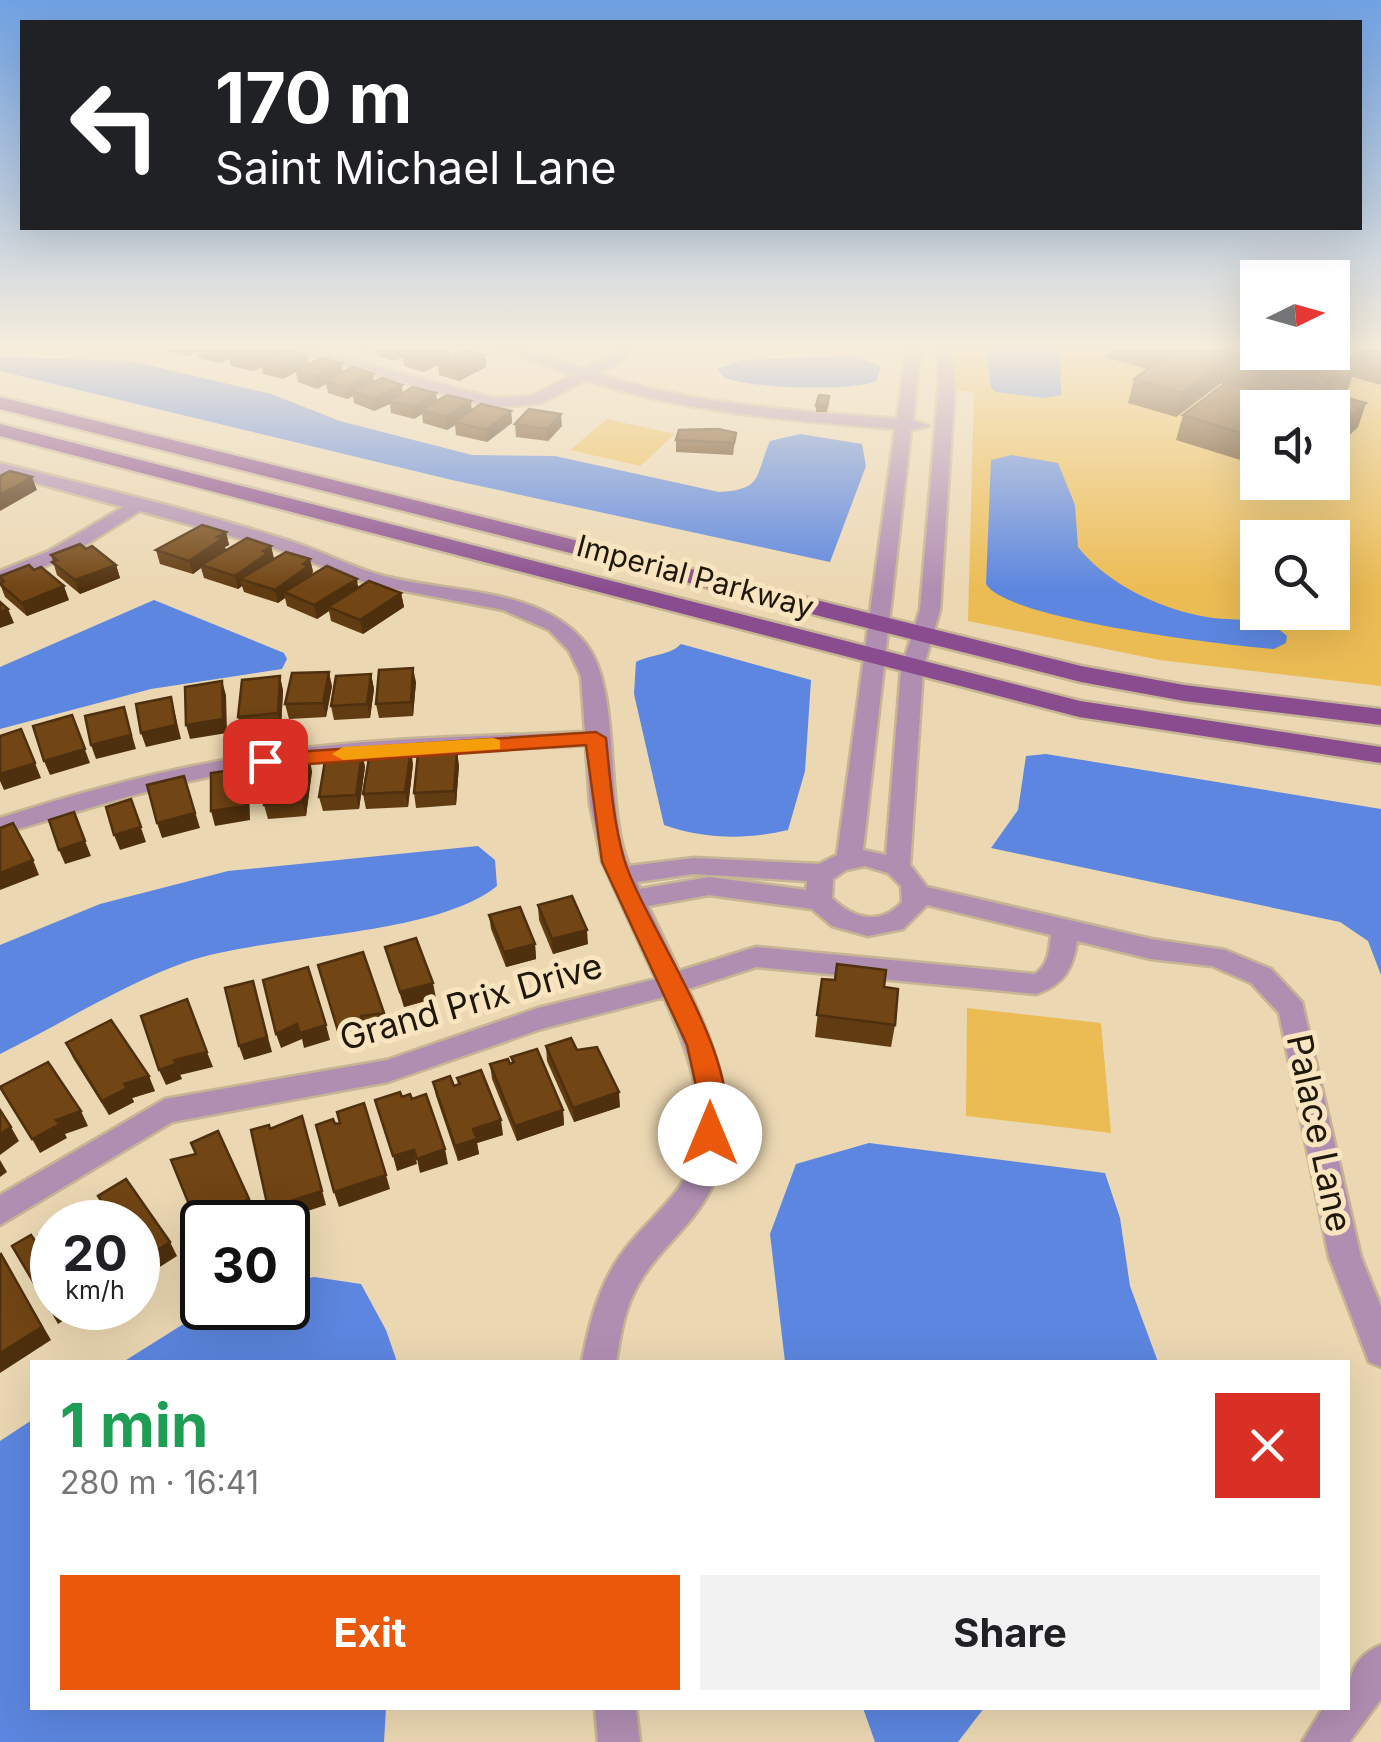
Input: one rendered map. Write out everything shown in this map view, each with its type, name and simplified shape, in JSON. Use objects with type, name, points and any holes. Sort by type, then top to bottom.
[{"type":"main road","name":"Imperial Parkway","points":[[93,426],[1082,674],[1167,690],[1381,717]]},
{"type":"main road","name":"Imperial Parkway","points":[[0,430],[912,669],[1164,726],[1381,754]]},
{"type":"street","points":[[849,860],[874,657],[882,625],[904,426]]},
{"type":"street","points":[[896,867],[912,669],[930,610],[942,426]]},
{"type":"street","points":[[0,468],[280,544],[376,580],[508,605],[541,616],[567,636],[588,663],[602,804],[625,888],[674,983],[708,1067],[712,1114],[708,1154],[695,1189],[622,1280],[607,1322],[599,1360]]},
{"type":"street","points":[[0,578],[56,555],[138,505]]},
{"type":"street","points":[[0,826],[102,794],[232,765],[298,756],[596,738]]},
{"type":"street","points":[[849,860],[881,861],[896,867],[916,894],[909,914],[885,926],[854,925],[839,920],[820,901],[708,886],[625,888],[694,866],[823,873],[849,860]]},
{"type":"street","points":[[820,901],[818,882],[823,873]]},
{"type":"street","name":"Palace Lane","points":[[916,894],[1151,949],[1216,957],[1261,976],[1292,1009],[1345,1257],[1381,1351]]},
{"type":"street","name":"Grand Prix Drive","points":[[0,1211],[165,1111],[388,1071],[538,1019],[771,955],[1036,984],[1047,982],[1060,965],[1065,928]]},
{"type":"street","points":[[1350,1707],[1381,1666]]},
{"type":"street","points":[[616,1710],[619,1742]]},
{"type":"street","points":[[1324,1742],[1348,1710]]},
{"type":"shaded area","points":[[598,426],[640,426],[675,434],[640,466],[570,450]]},
{"type":"shaded area","points":[[973,426],[1240,426],[1240,500],[1350,500],[1350,426],[1381,426],[1381,686],[1160,660],[968,621]]},
{"type":"shaded area","points":[[967,1008],[1101,1023],[1111,1133],[966,1116]]},
{"type":"water","points":[[229,426],[361,426],[472,455],[555,456],[719,492],[751,484],[770,441],[800,434],[862,444],[866,466],[830,562],[452,480]]},
{"type":"water","points":[[1012,455],[1058,463],[1075,505],[1078,547],[1121,585],[1194,615],[1240,620],[1240,630],[1279,630],[1287,636],[1286,643],[1274,649],[1120,628],[1033,609],[1002,597],[986,584],[991,460]]},
{"type":"water","points":[[154,600],[284,653],[287,659],[282,669],[151,689],[0,729],[0,667]]},
{"type":"water","points":[[681,644],[811,680],[805,771],[788,830],[725,836],[664,825],[634,694],[636,662]]},
{"type":"water","points":[[1046,754],[1381,809],[1381,975],[1368,941],[1340,922],[991,848],[1018,810],[1026,756]]},
{"type":"water","points":[[478,846],[495,860],[497,886],[468,903],[392,925],[261,945],[186,962],[115,993],[0,1054],[0,945],[100,904],[228,871]]},
{"type":"water","points":[[869,1143],[1105,1173],[1120,1218],[1130,1286],[1157,1360],[785,1360],[770,1234],[796,1164]]},
{"type":"water","points":[[314,1277],[361,1284],[386,1330],[396,1360],[126,1360],[180,1326],[180,1330],[310,1330],[310,1278]]},
{"type":"water","points":[[30,1421],[30,1710],[386,1710],[384,1742],[0,1742],[0,1441]]},
{"type":"water","points":[[864,1710],[982,1710],[958,1742],[875,1742]]},
{"type":"building","points":[[1219,426],[1240,426],[1240,433]]},
{"type":"building","points":[[718,429],[736,433],[734,443],[676,440],[679,430]]},
{"type":"building","points":[[10,471],[32,477],[0,495],[0,476]]},
{"type":"building","points":[[202,525],[226,532],[189,561],[156,550]]},
{"type":"building","points":[[247,538],[271,546],[263,551],[268,553],[235,576],[201,565]]},
{"type":"building","points":[[80,544],[86,549],[92,546],[116,565],[75,580],[52,562],[57,560],[51,555]]},
{"type":"building","points":[[286,552],[310,559],[303,564],[308,566],[275,590],[240,579]]},
{"type":"building","points":[[29,565],[34,570],[41,567],[64,586],[22,603],[0,584],[4,581],[0,576]]},
{"type":"building","points":[[327,566],[357,579],[314,605],[284,592]]},
{"type":"building","points":[[369,581],[401,593],[360,620],[328,607]]},
{"type":"building","points":[[413,668],[411,702],[376,704],[379,670]]},
{"type":"building","points":[[329,672],[323,703],[285,704],[292,673]]},
{"type":"building","points":[[371,674],[367,704],[331,706],[336,676]]},
{"type":"building","points":[[280,676],[278,713],[238,717],[242,680]]},
{"type":"building","points":[[222,681],[223,719],[186,725],[185,687]]},
{"type":"building","points":[[171,697],[176,725],[141,733],[136,704]]},
{"type":"building","points":[[124,707],[131,735],[91,745],[85,716]]},
{"type":"building","points":[[72,715],[85,749],[44,761],[33,726]]},
{"type":"building","points":[[21,729],[35,763],[0,774],[0,736]]},
{"type":"building","points":[[411,750],[405,792],[363,794],[370,752]]},
{"type":"building","points":[[457,751],[454,791],[414,793],[418,753]]},
{"type":"building","points":[[362,753],[356,795],[319,797],[326,755]]},
{"type":"building","points":[[309,756],[302,802],[264,805],[271,759]]},
{"type":"building","points":[[245,768],[246,806],[211,811],[211,773]]},
{"type":"building","points":[[184,776],[195,813],[157,823],[147,785]]},
{"type":"building","points":[[131,799],[141,827],[114,835],[106,807]]},
{"type":"building","points":[[74,812],[85,841],[59,850],[49,820]]},
{"type":"building","points":[[13,823],[33,860],[0,873],[0,828]]},
{"type":"building","points":[[572,896],[587,930],[552,939],[538,905]]},
{"type":"building","points":[[520,907],[535,944],[504,952],[489,915]]},
{"type":"building","points":[[416,938],[433,983],[400,992],[385,947]]},
{"type":"building","points":[[363,952],[384,1013],[361,1016],[363,1023],[338,1031],[318,965]]},
{"type":"building","points":[[837,964],[886,970],[884,987],[898,989],[895,1025],[817,1015],[822,979],[835,980]]},
{"type":"building","points":[[308,967],[326,1025],[300,1033],[297,1024],[276,1034],[263,980]]},
{"type":"building","points":[[253,981],[267,1037],[239,1046],[225,988]]},
{"type":"building","points":[[187,999],[207,1052],[174,1060],[176,1064],[159,1070],[141,1016]]},
{"type":"building","points":[[111,1020],[149,1076],[124,1084],[127,1088],[102,1101],[66,1043]]},
{"type":"building","points":[[571,1038],[577,1050],[597,1047],[619,1092],[573,1108],[546,1046]]},
{"type":"building","points":[[537,1049],[563,1110],[515,1126],[490,1064],[508,1059],[510,1064],[514,1062],[511,1057]]},
{"type":"building","points":[[48,1062],[81,1111],[56,1120],[60,1124],[32,1139],[0,1087]]},
{"type":"building","points":[[481,1070],[501,1120],[473,1129],[477,1139],[455,1146],[433,1082],[450,1076],[454,1086],[460,1084],[457,1078]]},
{"type":"building","points":[[400,1092],[402,1097],[410,1094],[412,1099],[426,1094],[445,1149],[417,1159],[414,1150],[393,1156],[375,1100]]},
{"type":"building","points":[[364,1103],[386,1175],[334,1192],[316,1125],[333,1119],[335,1124],[340,1123],[337,1112]]},
{"type":"building","points":[[0,1110],[11,1127],[0,1134]]},
{"type":"building","points":[[302,1116],[322,1191],[293,1200],[266,1200],[251,1130],[269,1125],[270,1129]]},
{"type":"building","points":[[218,1131],[249,1199],[187,1200],[171,1160],[196,1154],[191,1143]]},
{"type":"building","points":[[126,1179],[141,1200],[101,1200],[98,1196]]},
{"type":"building","points":[[160,1228],[170,1242],[160,1249]]},
{"type":"building","points":[[30,1236],[30,1276],[12,1246]]},
{"type":"building","points":[[0,1255],[30,1306],[30,1330],[37,1330],[0,1353]]},
{"type":"slow traffic","points":[[343,754],[493,744]]},
{"type":"route","points":[[265,761],[596,738],[602,804],[614,862],[629,900],[674,983],[708,1067],[710,1134]]}]
